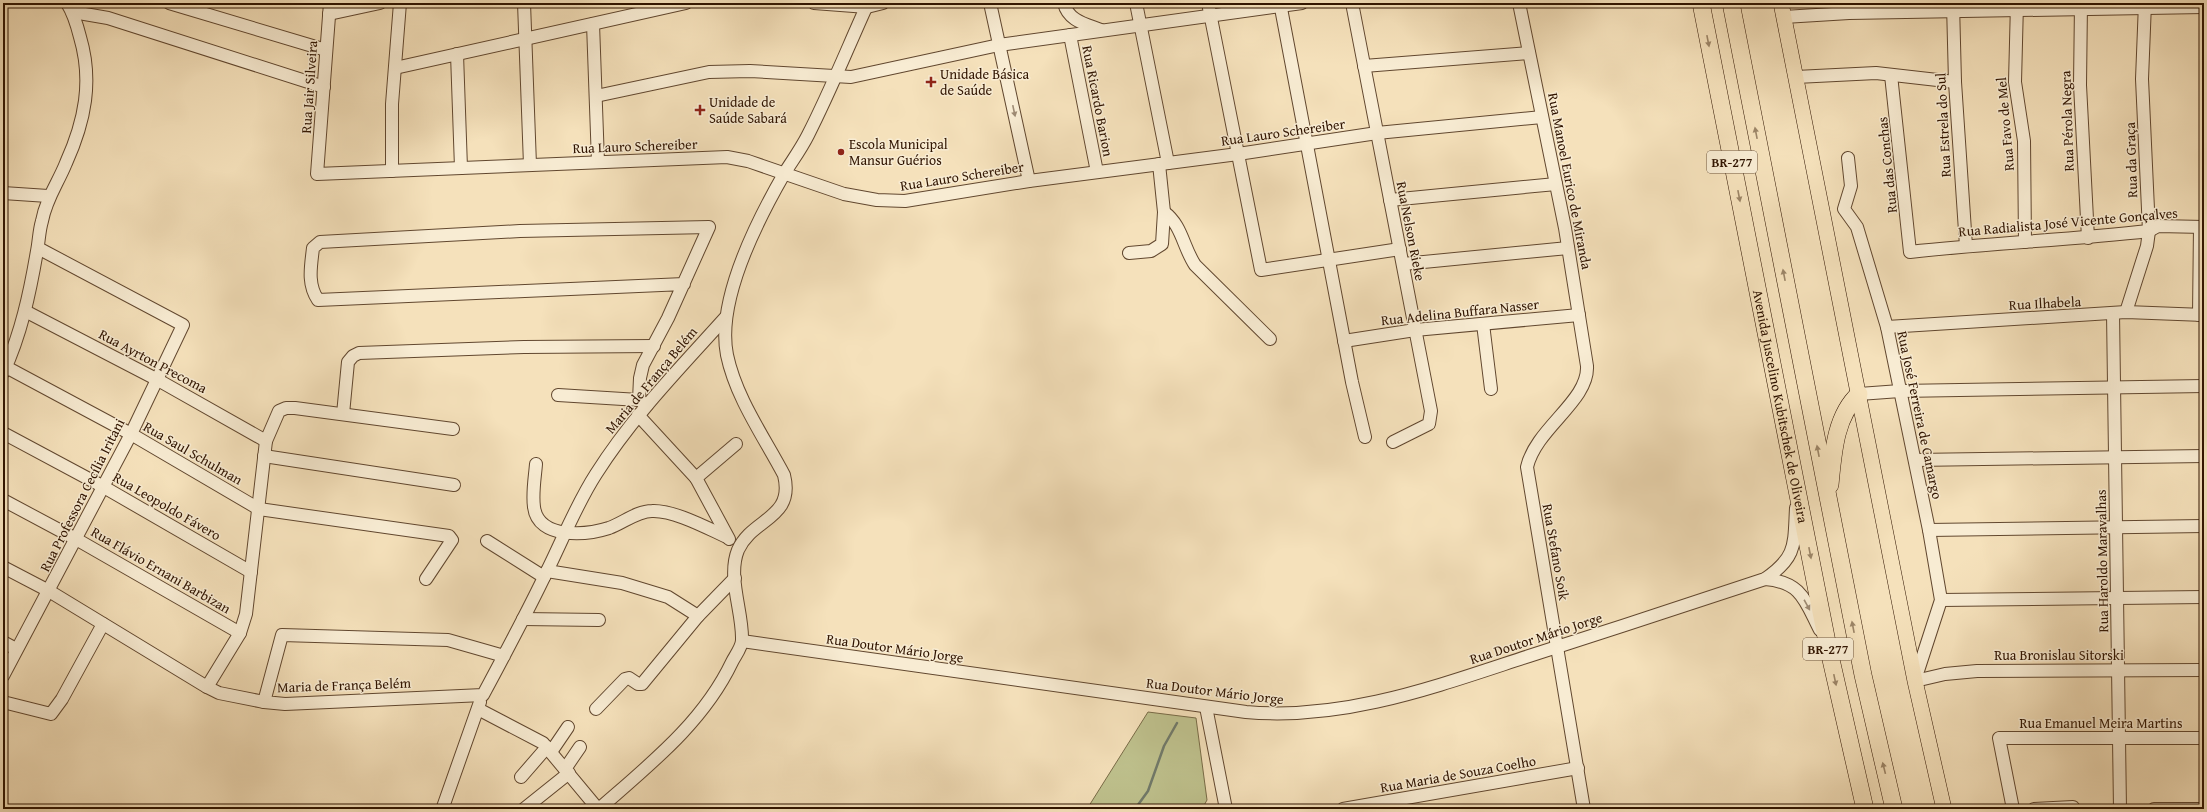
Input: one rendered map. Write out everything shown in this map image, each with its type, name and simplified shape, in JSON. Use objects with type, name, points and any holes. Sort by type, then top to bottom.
[{"type":"highway","name":"Avenida Juscelino Kubitschek de Oliveira","points":[[1701,3],[1827,642],[1865,809]]},
{"type":"highway","name":"Avenida Juscelino Kubitschek de Oliveira","points":[[1731,3],[1828,503],[1863,675],[1894,809]]},
{"type":"highway","points":[[1828,503],[1833,461],[1840,425],[1846,409],[1859,394]]},
{"type":"main road","points":[[1782,10],[1915,681],[1944,809]]},
{"type":"street","points":[[169,3],[326,50]]},
{"type":"street","points":[[330,9],[380,3]]},
{"type":"street","points":[[392,171],[392,111],[400,3]]},
{"type":"street","points":[[524,3],[530,165]]},
{"type":"street","points":[[395,68],[686,3]]},
{"type":"street","points":[[814,3],[868,5],[883,3]]},
{"type":"street","points":[[990,3],[1029,181]]},
{"type":"street","points":[[1064,3],[1068,14],[1073,18],[1104,31]]},
{"type":"street","points":[[1129,254],[1151,251],[1162,244],[1164,212],[1163,164],[1136,3]]},
{"type":"street","points":[[1208,3],[1260,270],[1400,249]]},
{"type":"street","points":[[596,96],[709,72],[765,72],[834,77],[858,76],[999,45],[1210,16],[1280,4],[1302,3]]},
{"type":"street","name":"Rua Nelson Rieke","points":[[1352,3],[1431,411],[1431,420],[1426,427],[1393,442]]},
{"type":"street","name":"Rua Manoel Eurico de Miranda","points":[[1519,3],[1568,248],[1587,366]]},
{"type":"street","points":[[1280,4],[1344,341],[1365,437]]},
{"type":"street","points":[[478,710],[537,739],[549,750],[599,809],[695,720],[715,694],[742,641],[735,578],[738,552],[744,540],[780,508],[784,501],[786,484],[784,475],[745,401],[732,371],[727,355],[725,318],[735,278],[784,175],[808,134],[868,5]]},
{"type":"street","points":[[1782,10],[1849,13],[1954,7],[2145,5],[2204,7]]},
{"type":"street","name":"Rua da Graça","points":[[2126,312],[2147,246],[2149,231],[2142,64],[2145,5]]},
{"type":"street","name":"Rua Favo de Mel","points":[[2017,6],[2015,82],[2024,141],[2025,242]]},
{"type":"street","name":"Rua Pérola Negra","points":[[2081,6],[2080,85],[2088,238]]},
{"type":"street","name":"Rua Estrela do Sul","points":[[1954,7],[1955,82],[1966,246]]},
{"type":"street","points":[[70,8],[108,18],[324,87]]},
{"type":"street","points":[[4,370],[25,311],[38,248],[41,221],[48,196],[66,163],[82,124],[85,109],[88,86],[84,49],[70,8]]},
{"type":"street","name":"Rua Jair Silveira","points":[[317,174],[330,9]]},
{"type":"street","points":[[593,24],[598,162]]},
{"type":"street","name":"Rua Ricardo Barion","points":[[1070,35],[1097,172]]},
{"type":"street","points":[[1364,66],[1529,53]]},
{"type":"street","points":[[457,54],[461,168]]},
{"type":"street","points":[[1796,77],[1860,73],[1955,82]]},
{"type":"street","name":"Rua das Conchas","points":[[1891,75],[1910,252]]},
{"type":"street","name":"Rua Lauro Schereiber","points":[[317,174],[727,158],[748,161],[784,175],[844,194],[891,201],[932,198],[1029,181],[1238,154],[1377,133],[1542,118]]},
{"type":"street","name":"Rua José Ferreira de Camargo","points":[[1848,158],[1851,186],[1844,209],[1857,227],[1887,327],[1942,600],[1915,681]]},
{"type":"street","points":[[1390,200],[1556,184]]},
{"type":"street","points":[[3,193],[48,196]]},
{"type":"street","points":[[1164,212],[1177,224],[1186,251],[1195,265],[1270,339]]},
{"type":"street","name":"Rua Radialista José Vicente Gonçalves","points":[[1910,252],[1966,246],[2088,238],[2149,231],[2158,226],[2202,227]]},
{"type":"street","points":[[558,395],[643,402],[640,378],[643,365],[654,346],[684,284],[709,227],[520,231],[320,242],[312,248],[310,273],[312,291],[318,300],[684,284]]},
{"type":"street","points":[[2202,227],[2202,315]]},
{"type":"street","name":"Rua Professora Cecília Iritani","points":[[3,676],[16,649],[49,591],[102,486],[131,434],[183,325],[38,248]]},
{"type":"street","points":[[1403,264],[1568,248]]},
{"type":"street","name":"Rua Ayrton Precoma","points":[[25,311],[158,380],[266,441]]},
{"type":"street","name":"Rua Ilhabela","points":[[1887,327],[2126,312],[2202,315]]},
{"type":"street","name":"Rua Haroldo Maravalhas","points":[[2113,314],[2120,809]]},
{"type":"street","name":"Rua Adelina Buffara Nasser","points":[[1344,341],[1415,330],[1579,315]]},
{"type":"street","name":"Maria de França Belém","points":[[504,656],[442,640],[282,635],[264,702],[285,704],[483,695],[504,656],[546,574],[564,533],[596,474],[638,415],[643,402],[725,318]]},
{"type":"street","points":[[1483,324],[1491,389]]},
{"type":"street","points":[[343,414],[348,362],[353,356],[359,353],[524,347],[654,346]]},
{"type":"street","name":"Rua Stefano Soik","points":[[1584,809],[1527,467],[1537,444],[1581,390],[1587,378],[1587,366]]},
{"type":"street","name":"Rua Saul Schulman","points":[[4,370],[131,434],[259,509]]},
{"type":"street","points":[[1859,394],[1900,391],[2204,386]]},
{"type":"street","points":[[207,687],[240,633],[246,614],[266,441],[279,411],[286,408],[453,429]]},
{"type":"street","points":[[638,415],[696,478],[727,537],[738,552]]},
{"type":"street","name":"Rua Leopoldo Fávero","points":[[3,433],[102,486],[251,572]]},
{"type":"street","points":[[696,478],[736,444]]},
{"type":"street","points":[[264,456],[454,484]]},
{"type":"street","points":[[1914,460],[2204,456]]},
{"type":"street","points":[[536,464],[534,507],[539,519],[552,529],[564,533],[589,533],[610,527],[652,511],[673,514],[727,537]]},
{"type":"street","name":"Rua Doutor Mário Jorge","points":[[742,641],[1206,707],[1287,715],[1351,708],[1434,686],[1765,579],[1782,566],[1790,554],[1794,538],[1797,487]]},
{"type":"street","name":"Rua Flávio Ernani Barbizan","points":[[3,500],[76,539],[240,633]]},
{"type":"street","points":[[259,509],[449,536],[452,540],[426,579]]},
{"type":"street","points":[[1929,530],[2204,526]]},
{"type":"street","points":[[487,541],[546,574],[622,583],[668,597],[698,616]]},
{"type":"street","points":[[3,567],[49,591],[207,687],[219,693],[264,702]]},
{"type":"street","points":[[596,709],[625,680],[629,678],[638,684],[642,684],[698,616],[735,578]]},
{"type":"street","name":"Rua Doutor Mário Jorge","points":[[1765,579],[1785,582],[1798,591],[1827,642]]},
{"type":"street","points":[[1942,600],[2204,597]]},
{"type":"street","points":[[523,619],[599,620]]},
{"type":"street","points":[[3,702],[51,714],[62,699],[103,624]]},
{"type":"street","points":[[3,642],[16,649]]},
{"type":"street","name":"Rua Bronislau Sitorski","points":[[1915,681],[1945,674],[1977,670],[2204,670]]},
{"type":"street","points":[[443,807],[483,695]]},
{"type":"street","points":[[1206,707],[1226,809]]},
{"type":"street","points":[[521,777],[549,750],[568,727]]},
{"type":"street","name":"Rua Emanuel Meira Martins","points":[[2013,809],[1998,738],[2204,738]]},
{"type":"street","points":[[524,809],[567,771],[580,747]]},
{"type":"street","name":"Rua Maria de Souza Coelho","points":[[1343,809],[1578,768]]},
{"type":"street","points":[[2034,809],[2073,807]]},
{"type":"street","points":[[2154,809],[2204,809]]},
{"type":"green space","points":[[1148,712],[1196,718],[1207,800],[1202,809],[1087,809]]},
{"type":"waterway","points":[[1135,809],[1148,791],[1164,746],[1177,723]]},
{"type":"place","name":"Unidade Básica de Saúde","points":[[931,82]]},
{"type":"place","name":"Unidade de Saúde Sabará","points":[[700,110]]},
{"type":"place","name":"Escola Municipal Mansur Guérios","points":[[841,152]]}]
